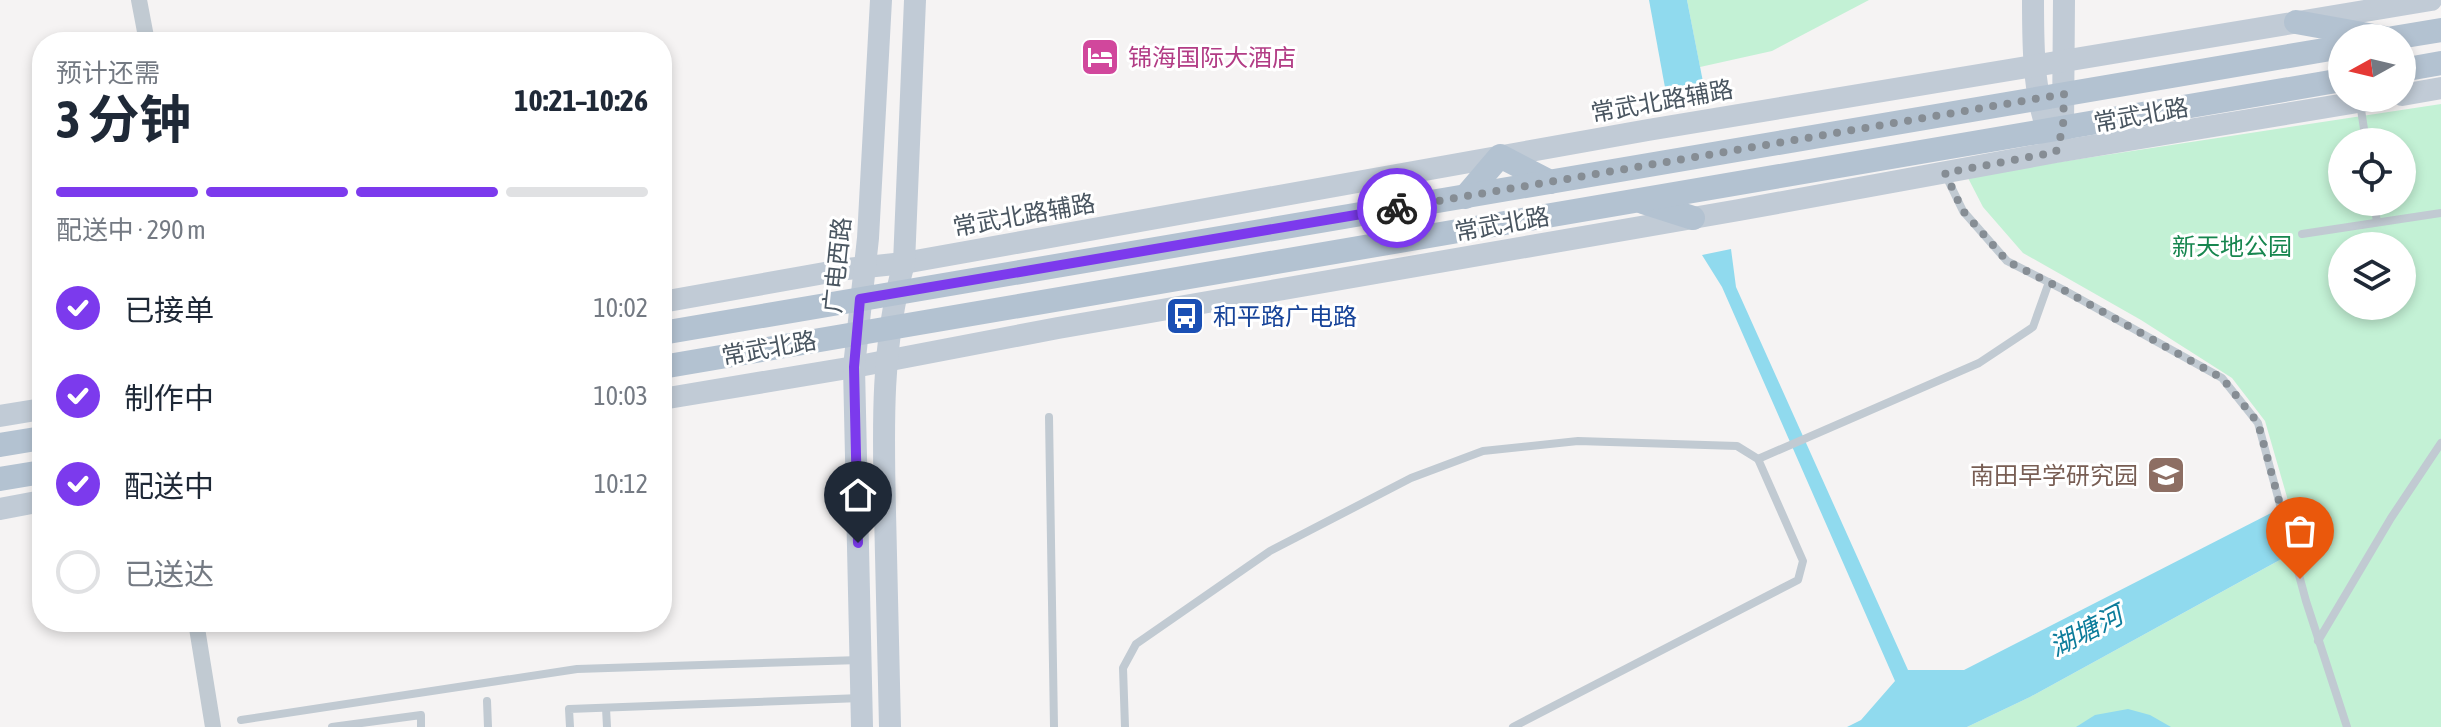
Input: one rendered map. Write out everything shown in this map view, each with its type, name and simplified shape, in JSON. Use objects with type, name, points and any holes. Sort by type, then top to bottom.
[{"type":"main road","points":[[2296,22],[2328,28]]},
{"type":"main road","points":[[2416,34],[2441,30]]},
{"type":"main road","name":"常武北路","points":[[672,331],[2328,49]]},
{"type":"main road","points":[[2416,67],[2441,63]]},
{"type":"main road","name":"常武北路","points":[[672,365],[1637,200],[2055,137],[2328,83]]},
{"type":"main road","points":[[1465,197],[1500,156],[1550,182]]},
{"type":"main road","points":[[1637,200],[1693,218]]},
{"type":"main road","points":[[0,445],[32,440]]},
{"type":"main road","points":[[0,479],[32,474]]},
{"type":"street","points":[[139,0],[145,32]]},
{"type":"street","name":"广电西路","points":[[862,727],[854,367],[865,268],[881,0]]},
{"type":"street","points":[[890,727],[883,400],[889,328],[904,263],[915,0]]},
{"type":"street","points":[[2033,0],[2033,65],[2038,99],[2055,137]]},
{"type":"street","points":[[2055,137],[2064,94],[2064,0]]},
{"type":"street","name":"常武北路辅路","points":[[865,268],[2064,59],[2431,0]]},
{"type":"street","points":[[2416,92],[2441,88]]},
{"type":"street","points":[[672,397],[1945,173],[2055,137],[2328,106]]},
{"type":"street","points":[[672,300],[865,268]]},
{"type":"street","points":[[0,416],[32,411]]},
{"type":"street","points":[[0,509],[32,503]]},
{"type":"street","points":[[198,632],[213,727]]},
{"type":"lane","points":[[1945,173],[1963,211],[2007,261],[2222,378],[2258,423],[2318,641],[2347,727]]},
{"type":"lane","points":[[2302,234],[2441,213]]},
{"type":"lane","points":[[2376,216],[2377,222]]},
{"type":"lane","points":[[1758,459],[1979,363],[2033,327],[2049,282]]},
{"type":"lane","points":[[1049,417],[1054,727]]},
{"type":"lane","points":[[1125,727],[1123,668],[1136,644],[1270,551],[1411,478],[1483,451],[1578,441],[1737,446],[1758,459],[1803,561],[1798,580],[1513,727]]},
{"type":"lane","points":[[2318,641],[2391,518],[2441,443]]},
{"type":"lane","points":[[241,720],[577,669],[861,660]]},
{"type":"lane","points":[[570,727],[569,709],[862,698]]},
{"type":"lane","points":[[487,701],[488,727]]},
{"type":"lane","points":[[606,708],[607,727]]},
{"type":"lane","points":[[332,727],[421,715],[421,727]]},
{"type":"green space","points":[[1687,0],[1869,0],[1772,51],[1700,67]]},
{"type":"green space","name":"新天地公园","points":[[2441,104],[2441,727],[1967,727],[2030,697],[2298,550],[2289,504],[2265,421],[2232,378],[2141,320],[2023,253],[1983,207],[1967,176],[2388,112],[2416,112],[2416,108]]},
{"type":"water","points":[[1649,0],[1687,0],[1704,87],[1666,93]]},
{"type":"water","name":"湖塘河","points":[[1731,249],[1736,287],[1908,670],[1964,670],[2273,512],[2287,556],[2030,697],[1967,727],[1847,727],[1861,720],[1895,681],[1722,287],[1702,255]]},
{"type":"water","points":[[2128,709],[2150,715],[2171,727],[2076,727],[2095,715]]},
{"type":"way so far","points":[[1397,208],[2064,94],[2063,128],[2056,152],[1945,173],[1963,211],[2007,261],[2222,378],[2258,423],[2300,579]]},
{"type":"place","name":"锦海国际大酒店","points":[[1100,57]]},
{"type":"place","name":"和平路广电路","points":[[1185,316]]},
{"type":"place","name":"南田早学研究园","points":[[2166,475]]},
{"type":"route","points":[[858,543],[854,367],[860,299],[1397,208]]}]
